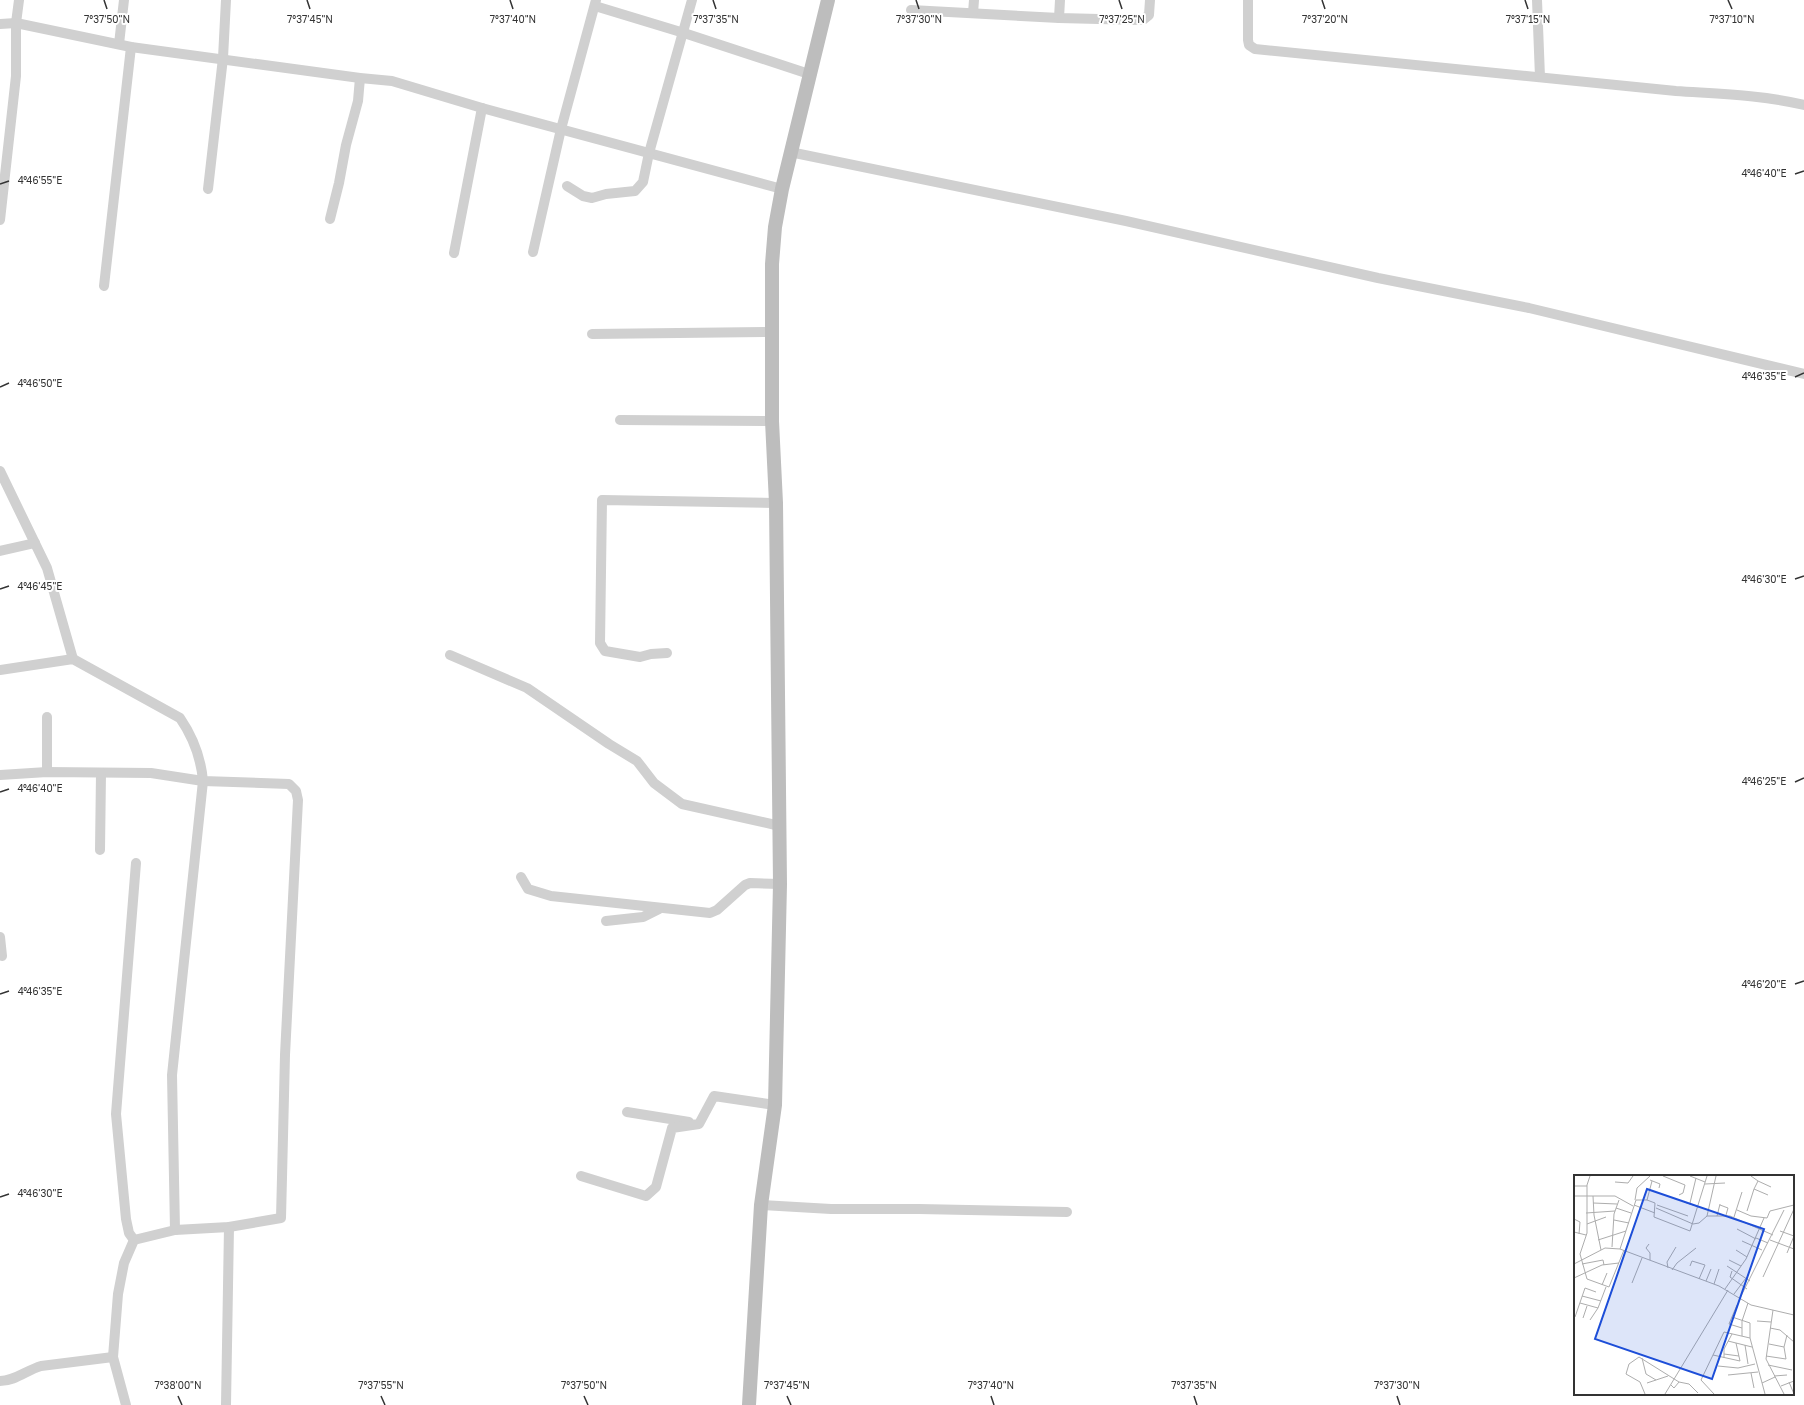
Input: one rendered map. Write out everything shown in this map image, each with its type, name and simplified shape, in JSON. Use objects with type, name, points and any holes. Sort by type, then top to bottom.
[{"type":"main road","points":[[749,1405],[761,1204],[776,1105],[780,826],[776,503],[772,421],[772,264],[775,227],[782,189],[828,0]]},
{"type":"street","points":[[0,220],[16,76],[16,24],[19,0]]},
{"type":"street","points":[[119,44],[124,0]]},
{"type":"street","points":[[208,189],[223,58],[226,0]]},
{"type":"street","points":[[568,186],[583,196],[592,198],[606,194],[635,191],[643,182],[649,153],[684,33],[692,0]]},
{"type":"street","points":[[973,13],[974,0]]},
{"type":"street","points":[[1059,18],[1060,0]]},
{"type":"street","points":[[911,10],[1059,18],[1144,19],[1149,15],[1150,0]]},
{"type":"street","points":[[1248,0],[1248,40],[1249,45],[1254,49],[1676,91],[1725,94],[1789,101],[1804,105]]},
{"type":"street","points":[[1537,0],[1540,77]]},
{"type":"street","points":[[533,252],[561,129],[595,3],[809,74]]},
{"type":"street","points":[[0,24],[16,24],[131,47],[392,81],[482,108],[782,189]]},
{"type":"street","points":[[104,286],[131,47]]},
{"type":"street","points":[[330,217],[360,78]]},
{"type":"street","points":[[454,253],[482,108]]},
{"type":"street","points":[[790,152],[1126,221],[1378,278],[1529,308],[1804,374]]},
{"type":"street","points":[[592,334],[772,332]]},
{"type":"street","points":[[620,420],[772,421]]},
{"type":"street","points":[[0,470],[47,568],[73,659]]},
{"type":"street","points":[[667,653],[651,654],[640,657],[605,651],[602,648],[600,643],[602,500],[776,503]]},
{"type":"street","points":[[0,551],[35,543]]},
{"type":"street","points":[[450,655],[527,688],[609,744],[637,761],[654,783],[682,804],[780,826]]},
{"type":"street","points":[[0,670],[73,659],[180,718],[193,741],[202,765],[203,781],[172,1075],[175,1230]]},
{"type":"street","points":[[47,717],[47,772]]},
{"type":"street","points":[[0,775],[47,772],[151,773],[203,781],[289,784],[296,791],[298,800],[285,1055],[280,1218],[229,1227],[175,1230],[134,1240]]},
{"type":"street","points":[[100,850],[101,773]]},
{"type":"street","points":[[134,1240],[129,1233],[126,1219],[116,1114],[136,863]]},
{"type":"street","points":[[521,876],[528,889],[551,896],[710,913],[717,910],[745,885],[750,883],[780,884]]},
{"type":"street","points":[[606,921],[643,917],[660,908]]},
{"type":"street","points":[[0,937],[2,956]]},
{"type":"street","points":[[699,1124],[714,1096],[776,1105]]},
{"type":"street","points":[[627,1112],[699,1124]]},
{"type":"street","points":[[581,1176],[646,1196],[656,1188],[672,1128],[699,1124]]},
{"type":"street","points":[[761,1204],[830,1209],[1067,1212]]},
{"type":"street","points":[[226,1405],[229,1227]]},
{"type":"street","points":[[126,1405],[113,1357],[118,1294],[124,1263],[134,1240]]},
{"type":"street","points":[[0,1380],[5,1381],[23,1375],[30,1369],[41,1366],[113,1357]]}]
